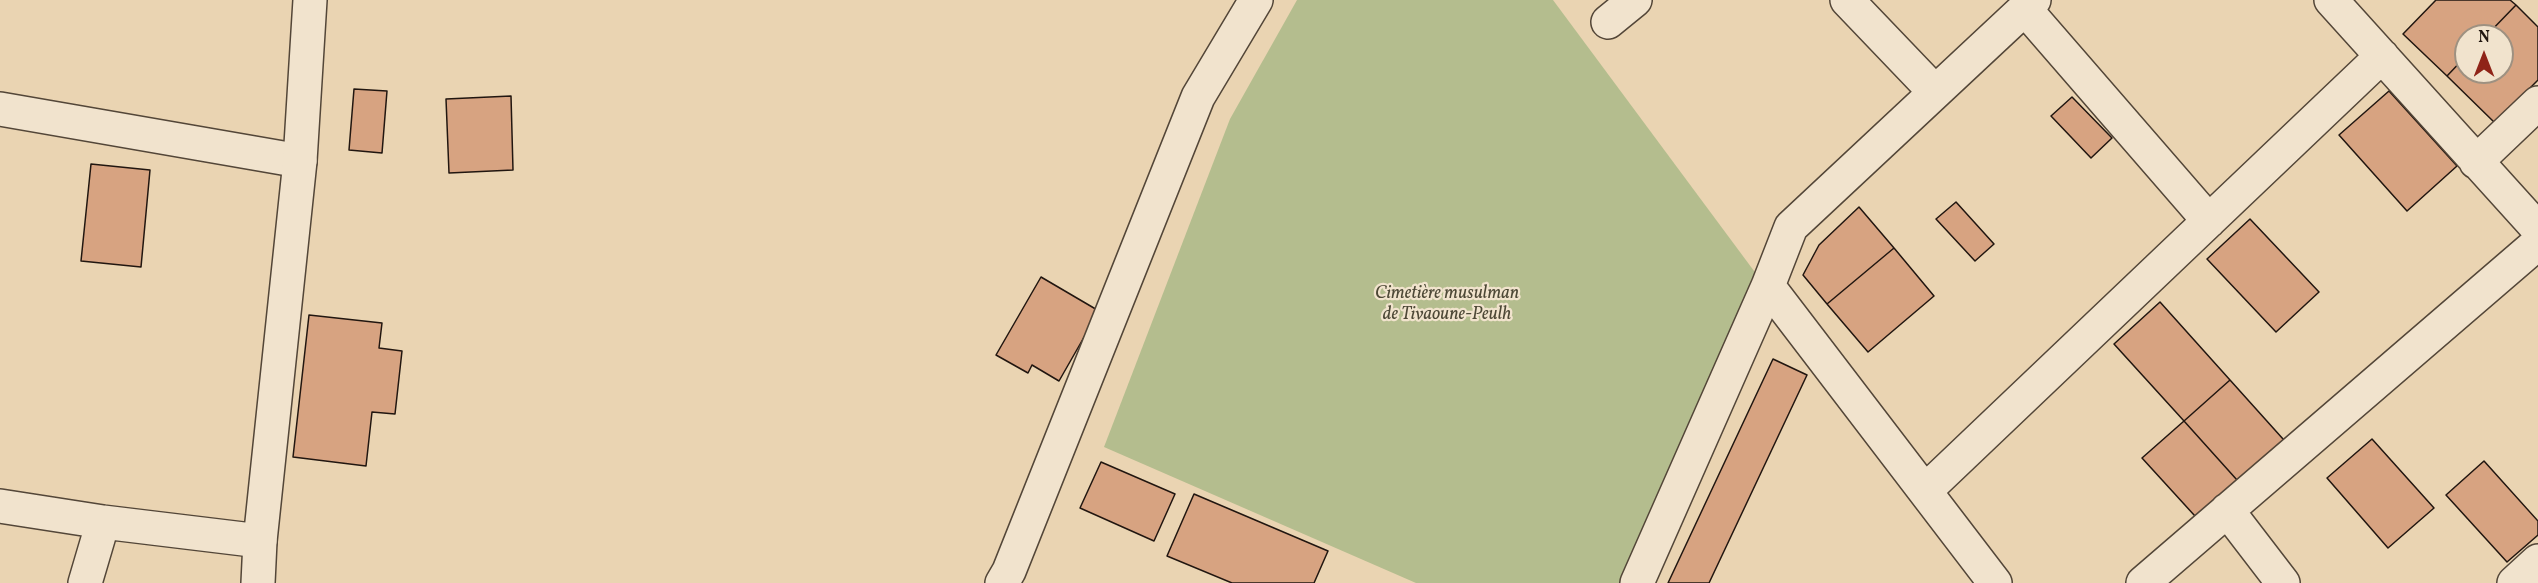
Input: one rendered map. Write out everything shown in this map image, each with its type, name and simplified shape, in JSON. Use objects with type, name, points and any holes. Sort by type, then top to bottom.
[{"type":"street","points":[[258,583],[260,541],[300,161],[310,0]]},
{"type":"street","points":[[1002,583],[1009,571],[1197,97],[1256,0]]},
{"type":"street","points":[[1608,22],[1635,0]]},
{"type":"street","points":[[1847,0],[1935,92]]},
{"type":"street","points":[[2331,0],[2538,229]]},
{"type":"street","points":[[1637,583],[1768,286],[1791,227],[2029,4],[2209,221]]},
{"type":"street","points":[[1924,491],[2382,56]]},
{"type":"street","points":[[2476,162],[2538,104]]},
{"type":"street","points":[[0,109],[300,161]]},
{"type":"street","points":[[2143,583],[2538,243]]},
{"type":"street","points":[[1768,286],[1995,583]]},
{"type":"street","points":[[0,506],[103,522],[260,541]]},
{"type":"street","points":[[2228,510],[2283,583]]},
{"type":"street","points":[[85,583],[103,522]]},
{"type":"street","points":[[2514,583],[2538,561]]},
{"type":"green space","name":"Cimetière musulman de Tivaoune-Peulh","points":[[1297,0],[1553,0],[1757,275],[1621,583],[1416,583],[1104,447],[1230,119]]},
{"type":"building","points":[[2436,0],[2510,0],[2516,5],[2498,24],[2454,24],[2454,69],[2447,76],[2403,34]]},
{"type":"building","points":[[2516,5],[2538,27],[2538,80],[2495,123],[2455,84],[2514,84],[2514,24],[2498,24]]},
{"type":"building","points":[[2454,69],[2454,83],[2447,76]]},
{"type":"building","points":[[354,89],[387,91],[382,153],[349,150]]},
{"type":"building","points":[[2389,91],[2457,166],[2407,211],[2339,135]]},
{"type":"building","points":[[511,96],[513,170],[449,173],[446,99]]},
{"type":"building","points":[[2072,97],[2112,138],[2091,158],[2051,116]]},
{"type":"building","points":[[91,164],[150,170],[141,267],[81,261]]},
{"type":"building","points":[[1956,202],[1994,244],[1975,261],[1936,219]]},
{"type":"building","points":[[1859,207],[1894,248],[1827,304],[1803,275],[1819,245]]},
{"type":"building","points":[[2250,219],[2319,292],[2276,332],[2207,259]]},
{"type":"building","points":[[1894,248],[1934,296],[1868,352],[1827,304]]},
{"type":"building","points":[[1041,277],[1099,311],[1059,381],[1032,365],[1028,373],[996,355]]},
{"type":"building","points":[[2160,302],[2230,380],[2184,421],[2114,344]]},
{"type":"building","points":[[309,315],[382,323],[379,348],[402,351],[395,414],[372,412],[366,466],[293,457]]},
{"type":"building","points":[[1773,359],[1807,375],[1709,583],[1668,583]]},
{"type":"building","points":[[2230,380],[2292,449],[2246,490],[2184,421]]},
{"type":"building","points":[[2184,421],[2246,490],[2205,527],[2142,458]]},
{"type":"building","points":[[2372,439],[2434,508],[2388,548],[2327,478]]},
{"type":"building","points":[[2484,461],[2538,521],[2538,535],[2507,562],[2446,495]]},
{"type":"building","points":[[1101,462],[1175,494],[1154,541],[1080,508]]},
{"type":"building","points":[[1194,494],[1328,551],[1314,583],[1232,583],[1167,556]]}]
